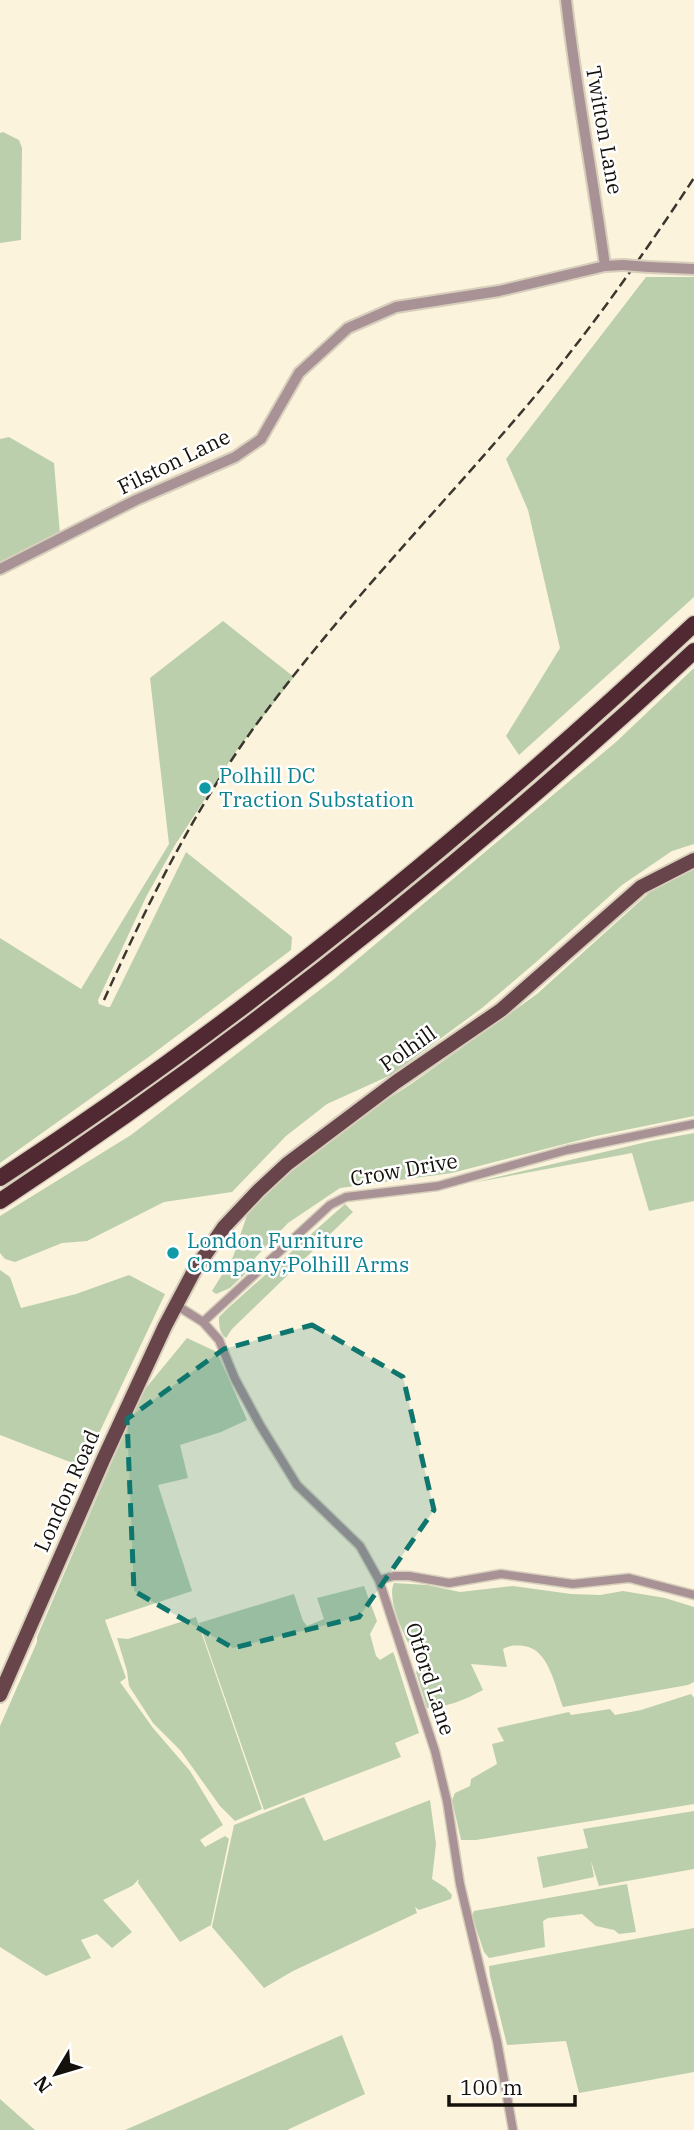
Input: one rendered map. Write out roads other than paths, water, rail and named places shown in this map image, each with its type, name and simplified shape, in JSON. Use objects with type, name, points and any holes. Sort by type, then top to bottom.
[{"type":"highway","points":[[0,1178],[193,1044],[373,905],[538,766],[694,624]]},
{"type":"highway","points":[[0,1201],[212,1053],[363,937],[537,793],[694,651]]},
{"type":"main road","name":"Polhill","points":[[176,1305],[194,1271],[224,1227],[287,1164],[396,1082],[501,1010],[641,887],[694,860]]},
{"type":"main road","name":"London Road","points":[[0,1695],[103,1460],[176,1305]]},
{"type":"street","name":"Twitton Lane","points":[[566,0],[575,79],[606,266]]},
{"type":"street","name":"Filston Lane","points":[[0,569],[136,500],[235,457],[261,439],[299,373],[348,328],[396,307],[499,291],[606,266],[694,270]]},
{"type":"street","name":"Crow Drive","points":[[202,1322],[330,1205],[346,1197],[438,1186],[567,1150],[694,1124]]},
{"type":"street","name":"Otford Lane","points":[[176,1305],[202,1322],[219,1340],[249,1405],[298,1485],[360,1546],[379,1580],[435,1751],[447,1801],[460,1884],[497,2041],[513,2130]]},
{"type":"street","points":[[379,1580],[410,1576],[449,1583],[501,1574],[573,1584],[629,1578],[694,1595]]},
{"type":"railway","points":[[104,1000],[176,853],[240,747],[295,674],[359,597],[548,380],[613,295],[694,178]]},
{"type":"place","name":"Polhill DC Traction Substation","points":[[205,788]]},
{"type":"place","name":"London Furniture Company;Polhill Arms","points":[[173,1253]]}]
